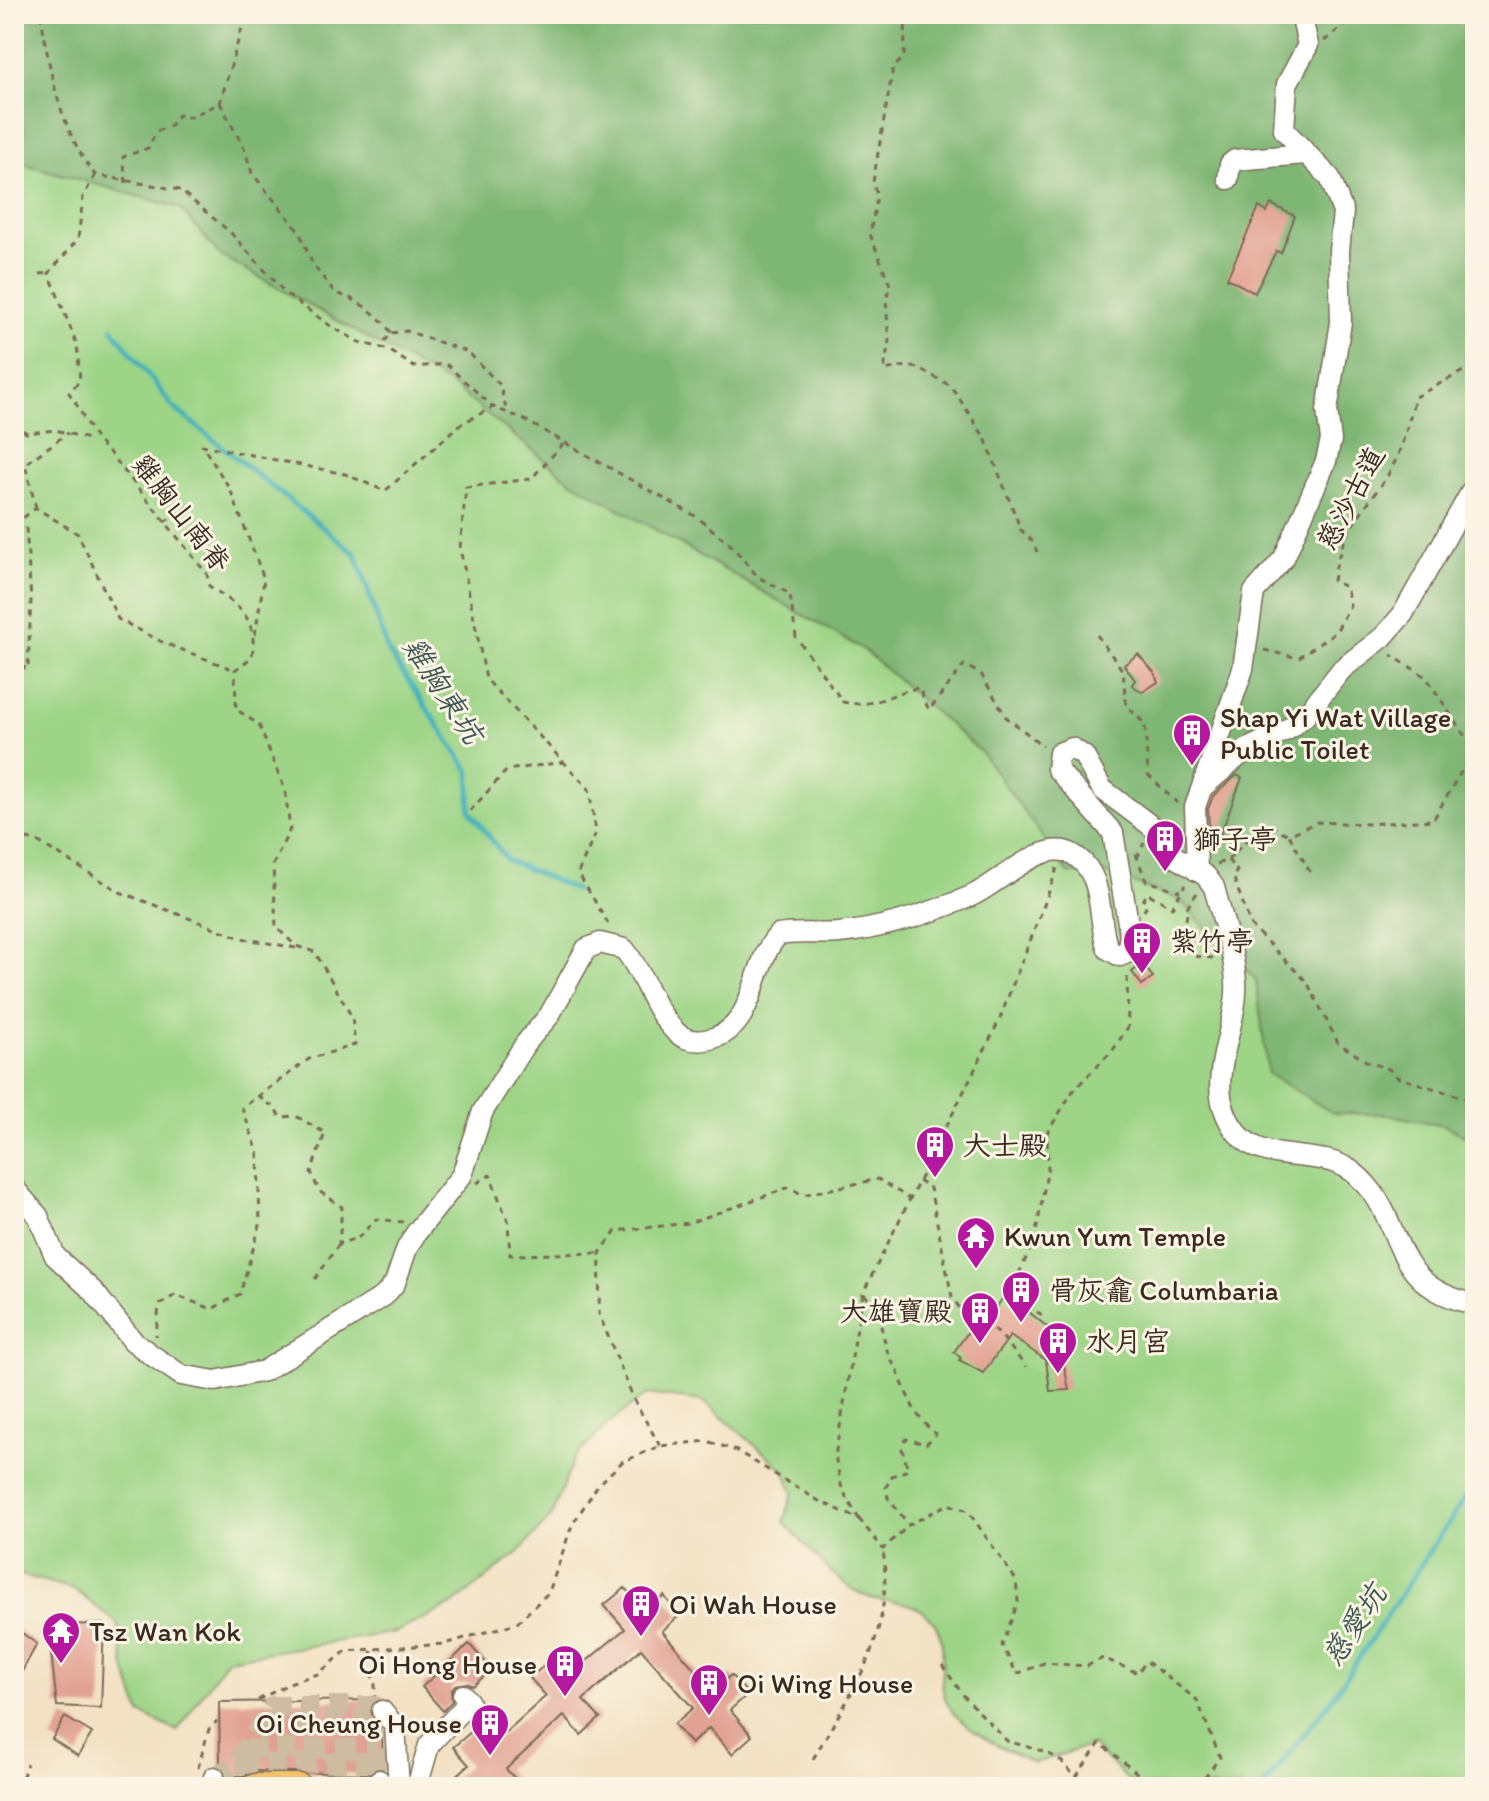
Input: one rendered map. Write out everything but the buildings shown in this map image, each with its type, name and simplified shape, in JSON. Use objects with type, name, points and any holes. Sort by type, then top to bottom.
[{"type":"main road","points":[[255,1787],[299,1787]]},
{"type":"street","points":[[1195,881],[1194,820],[1249,646],[1254,592],[1284,558],[1326,461],[1331,440],[1327,411],[1341,322],[1339,251],[1343,212],[1330,178],[1284,130],[1287,84],[1307,52],[1308,32],[1301,14]]},
{"type":"street","points":[[1228,179],[1230,164],[1235,160],[1306,154]]},
{"type":"street","points":[[1203,787],[1247,749],[1287,730],[1305,716],[1342,669],[1375,644],[1403,614],[1475,485]]},
{"type":"street","points":[[14,1188],[38,1216],[55,1256],[94,1292],[133,1341],[150,1354],[181,1375],[215,1381],[264,1371],[384,1296],[395,1283],[407,1248],[462,1175],[470,1143],[491,1098],[549,1016],[586,949],[600,943],[624,949],[657,1010],[674,1032],[697,1041],[718,1038],[742,1015],[755,992],[765,953],[778,935],[844,933],[918,918],[974,895],[1047,851],[1064,850],[1079,859],[1091,876],[1101,904],[1108,949],[1120,956],[1127,953],[1130,935],[1113,833],[1057,769],[1056,760],[1067,748],[1078,750],[1102,789],[1154,828],[1195,881],[1214,887],[1237,984],[1223,1064],[1222,1106],[1230,1122],[1243,1139],[1265,1151],[1289,1158],[1334,1163],[1352,1171],[1368,1189],[1422,1281],[1446,1298],[1475,1304]]},
{"type":"street","points":[[417,1787],[429,1745],[469,1702],[463,1695]]},
{"type":"street","points":[[384,1712],[399,1787]]},
{"type":"path","points":[[41,14],[52,78],[70,132],[80,155],[95,175],[126,183],[180,190],[251,253],[286,294],[359,342],[380,348],[414,367],[446,364],[493,407],[697,517],[732,546],[758,577],[790,594],[796,637],[843,702],[864,707],[901,691],[919,688],[929,710],[964,665],[981,674],[1006,717],[1035,738],[1056,760]]},
{"type":"path","points":[[246,14],[220,103],[245,150],[252,173],[299,231],[313,265],[336,294],[345,294],[387,324],[391,333]]},
{"type":"path","points":[[383,14],[405,14]]},
{"type":"path","points":[[906,14],[904,57],[893,68],[873,182],[877,196],[870,234],[890,285],[886,300],[889,341],[884,370],[907,366],[918,368],[951,386],[985,438],[1021,530],[1032,541],[1037,552]]},
{"type":"path","points":[[1307,52],[1359,14]]},
{"type":"path","points":[[126,183],[123,157],[148,148],[157,131],[170,126],[178,115],[190,117],[220,103]]},
{"type":"path","points":[[40,274],[49,273],[78,239],[83,197],[95,175]]},
{"type":"path","name":"雞胸山南脊","points":[[49,273],[77,345],[80,380],[69,393],[88,418],[94,441],[109,452],[207,574],[209,586],[240,607],[255,635]]},
{"type":"path","points":[[380,348],[391,333],[407,331],[468,352],[500,385],[507,413]]},
{"type":"path","name":"慈沙古道","points":[[1249,646],[1298,658],[1336,632],[1350,605],[1346,587],[1333,581],[1338,551],[1359,512],[1387,476],[1405,436],[1415,397],[1469,368],[1475,357]]},
{"type":"path","points":[[235,670],[252,657],[264,579],[230,489],[202,445],[345,474],[385,491],[461,424],[493,407]]},
{"type":"path","points":[[14,425],[18,424],[26,433],[56,430],[94,441]]},
{"type":"path","points":[[68,433],[25,464],[36,508],[78,534],[118,619],[164,643],[235,670]]},
{"type":"path","points":[[563,444],[531,479],[466,487],[460,548],[486,679],[589,789],[596,832],[578,873],[610,923],[600,943]]},
{"type":"path","points":[[14,494],[18,494],[14,525]]},
{"type":"path","points":[[164,522],[192,504]]},
{"type":"path","points":[[14,525],[36,508]]},
{"type":"path","points":[[14,525],[26,527],[31,600],[28,669],[14,664]]},
{"type":"path","points":[[1097,635],[1123,671],[1126,705],[1145,724],[1148,775],[1194,820]]},
{"type":"path","points":[[1289,835],[1317,822],[1367,824],[1433,820],[1474,750],[1426,677],[1375,644]]},
{"type":"path","points":[[150,1354],[159,1305],[175,1295],[212,1309],[240,1294],[260,1225],[258,1152],[242,1108],[309,1059],[355,1045],[352,1017],[315,952],[296,946],[276,927],[273,865],[290,829],[285,790],[259,725],[236,709],[235,670]]},
{"type":"path","points":[[470,811],[507,770],[564,762]]},
{"type":"path","points":[[1310,872],[1289,835],[1263,822],[1228,860],[1237,871],[1233,876],[1251,926],[1307,982],[1338,1043],[1366,1061],[1389,1069],[1397,1077],[1475,1101]]},
{"type":"path","points":[[14,837],[37,841],[120,892],[241,938],[315,952]]},
{"type":"path","points":[[1132,845],[1146,881],[1180,891]]},
{"type":"path","points":[[813,1759],[873,1653],[888,1583],[883,1549],[859,1519],[842,1489],[835,1456],[863,1293],[1000,1019],[1010,985],[1033,940],[1064,850]]},
{"type":"path","points":[[1130,935],[1146,907],[1142,903],[1147,893],[1172,907],[1180,891],[1195,881]]},
{"type":"path","points":[[1195,881],[1183,944],[1193,956],[1209,960]]},
{"type":"path","points":[[1042,1315],[1010,1294],[1035,1238],[1048,1168],[1047,1133],[1073,1091],[1113,1050],[1128,1027],[1127,991]]},
{"type":"path","points":[[258,1096],[275,1108],[280,1117],[296,1116],[325,1133],[311,1172],[319,1191],[342,1207],[339,1244],[315,1279]]},
{"type":"path","points":[[471,1188],[490,1175],[508,1222],[510,1255],[600,1253]]},
{"type":"path","points":[[660,1446],[634,1400],[599,1314],[600,1253],[616,1231],[689,1223],[790,1187],[802,1195],[878,1179],[910,1199]]},
{"type":"path","points":[[918,1181],[930,1188],[952,1297],[963,1313],[997,1331],[1026,1367]]},
{"type":"path","points":[[339,1244],[359,1237],[376,1219],[423,1225]]},
{"type":"path","points":[[863,1293],[872,1302],[885,1335],[885,1346],[914,1412],[936,1434],[930,1444],[906,1439],[902,1449],[908,1470],[892,1476],[886,1487],[888,1498],[909,1525]]},
{"type":"path","points":[[258,1700],[292,1682],[318,1674],[346,1651],[444,1644],[517,1623],[549,1592],[572,1525],[598,1485],[622,1462],[660,1446],[707,1441],[737,1451],[819,1501],[859,1519]]},
{"type":"path","points":[[883,1549],[909,1525],[948,1504],[968,1511],[1016,1580],[1018,1602],[1002,1645],[1017,1674],[1044,1663],[1087,1666],[1103,1658],[1138,1673],[1146,1661],[1197,1700],[1220,1757],[1198,1787]]},
{"type":"path","points":[[372,1650],[366,1666],[375,1681],[384,1712]]},
{"type":"path","points":[[942,1665],[964,1696],[1007,1741],[1046,1752],[1085,1787]]},
{"type":"path","points":[[207,1780],[209,1729],[217,1721]]},
{"type":"path","points":[[1076,1777],[1100,1743],[1154,1787]]},
{"type":"path","points":[[14,1784],[21,1782],[27,1764]]},
{"type":"green space","points":[[14,14],[1475,14],[1475,1141],[1444,1125],[1384,1114],[1333,1113],[1268,1074],[1256,980],[1180,900],[1106,873],[1069,874],[981,752],[864,650],[571,481],[450,384],[220,255],[180,208],[14,161]]},
{"type":"green space","points":[[14,161],[180,208],[220,255],[450,384],[571,481],[864,650],[981,752],[1069,873],[1106,873],[1180,900],[1256,980],[1269,1074],[1333,1113],[1384,1114],[1444,1125],[1475,1141],[1475,1787],[1135,1787],[1092,1745],[1035,1763],[1009,1751],[966,1725],[947,1703],[943,1690],[941,1638],[932,1620],[909,1605],[865,1596],[832,1573],[784,1522],[793,1493],[784,1470],[703,1401],[647,1394],[610,1422],[574,1458],[551,1517],[518,1553],[452,1605],[396,1632],[227,1659],[177,1731],[140,1713],[125,1668],[117,1623],[74,1589],[14,1573]]},
{"type":"waterway","name":"雞胸東坑","points":[[112,328],[174,408],[356,554],[388,651],[470,772],[470,811],[507,860],[575,890]]},
{"type":"waterway","name":"慈愛坑","points":[[1263,1787],[1331,1700],[1475,1483]]},
{"type":"tunnel","points":[[214,1777],[236,1764],[273,1706],[376,1706],[379,1780]]},
{"type":"tunnel","points":[[264,1721],[377,1720]]},
{"type":"tunnel","points":[[246,1749],[378,1748]]},
{"type":"tunnel","points":[[236,1764],[378,1762]]},
{"type":"place","name":"Shap Yi Wat Village Public Toilet","points":[[1192,767]]},
{"type":"place","name":"獅子亭","points":[[1165,873]]},
{"type":"place","name":"紫竹亭","points":[[1142,975]]},
{"type":"place","name":"大士殿","points":[[935,1179]]},
{"type":"place","name":"Kwun Yum Temple","points":[[976,1270]]},
{"type":"place","name":"骨灰龕 Columbaria","points":[[1021,1324]]},
{"type":"place","name":"大雄寶殿","points":[[980,1345]]},
{"type":"place","name":"水月宮","points":[[1058,1375]]},
{"type":"place","name":"Oi Wah House","points":[[641,1638]]},
{"type":"place","name":"Tsz Wan Kok","points":[[61,1665]]},
{"type":"place","name":"Oi Hong House","points":[[565,1698]]},
{"type":"place","name":"Oi Wing House","points":[[709,1717]]},
{"type":"place","name":"Oi Cheung House","points":[[490,1757]]}]
